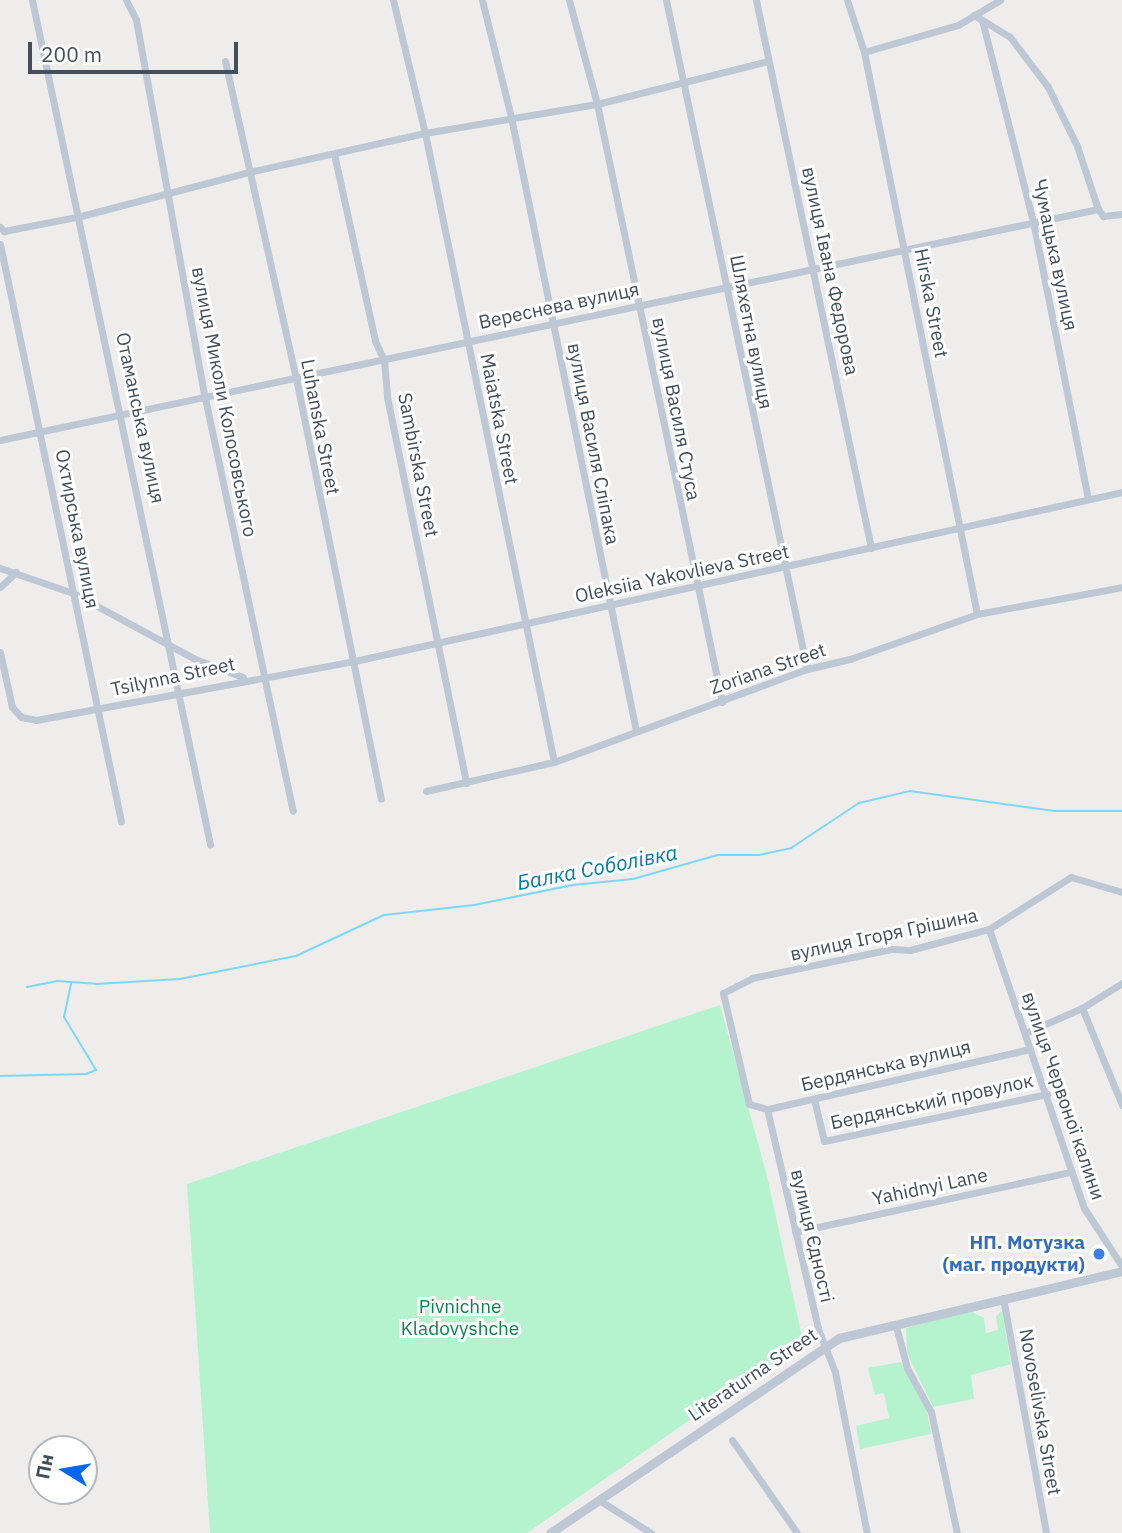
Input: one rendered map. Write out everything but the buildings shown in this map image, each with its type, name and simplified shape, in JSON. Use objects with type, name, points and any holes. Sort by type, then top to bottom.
[{"type":"street","name":"Отаманська вулиця","points":[[33,0],[123,415],[210,844]]},
{"type":"street","name":"вулиця Миколи Колосовського","points":[[126,0],[135,20],[205,398],[293,811]]},
{"type":"street","name":"Maiatska Street","points":[[393,0],[425,133],[523,624],[554,762]]},
{"type":"street","name":"вулиця Василя Сліпака","points":[[482,0],[511,117],[636,731]]},
{"type":"street","name":"вулиця Василя Стуса","points":[[569,0],[597,104],[722,702]]},
{"type":"street","name":"Шляхетна вулиця","points":[[667,0],[782,569],[807,669]]},
{"type":"street","name":"вулиця Івана Федорова","points":[[756,0],[871,548]]},
{"type":"street","name":"Hirska Street","points":[[847,0],[864,52],[978,614]]},
{"type":"street","points":[[864,52],[958,25],[1000,0]]},
{"type":"street","points":[[974,15],[1010,37],[1048,87],[1077,146],[1098,209]]},
{"type":"street","name":"Чумацька вулиця","points":[[982,20],[1034,226],[1088,499]]},
{"type":"street","name":"Luhanska Street","points":[[225,61],[296,378],[350,662],[380,799]]},
{"type":"street","points":[[0,227],[4,231],[81,216],[166,191],[249,172],[425,133],[597,104],[768,61]]},
{"type":"street","name":"Sambirska Street","points":[[334,154],[375,341],[384,360],[387,397],[466,783]]},
{"type":"street","name":"Вереснева вулиця","points":[[0,440],[1034,226],[1098,209],[1103,216],[1122,214]]},
{"type":"street","name":"Охтирська вулиця","points":[[0,244],[42,433],[121,821]]},
{"type":"street","name":"Oleksiia Yakovlieva Street","points":[[247,678],[350,662],[1122,492]]},
{"type":"street","name":"Tsilynna Street","points":[[0,568],[73,593],[225,673],[247,678]]},
{"type":"street","points":[[0,587],[16,572]]},
{"type":"street","name":"Zoriana Street","points":[[426,791],[554,762],[807,669],[884,648],[978,614],[1122,587]]},
{"type":"street","name":"Tsilynna Street","points":[[0,652],[12,707],[29,720],[99,709],[247,678]]},
{"type":"street","name":"вулиця Ігоря Грішина","points":[[749,1104],[723,993],[751,978],[891,949],[910,950],[989,929],[1072,877],[1122,892]]},
{"type":"street","name":"вулиця Червоної калини","points":[[989,929],[1072,1172],[1095,1229],[1122,1268]]},
{"type":"street","points":[[1024,1033],[1082,1008],[1122,983]]},
{"type":"street","points":[[1082,1008],[1122,1105]]},
{"type":"street","name":"Бердянська вулиця","points":[[749,1104],[767,1109],[1030,1049]]},
{"type":"street","name":"Бердянський провулок","points":[[814,1099],[824,1141],[1047,1094]]},
{"type":"street","name":"вулиця Єдності","points":[[767,1109],[795,1232],[826,1346],[867,1533]]},
{"type":"street","name":"Yahidnyi Lane","points":[[795,1232],[1072,1172]]},
{"type":"street","name":"Literaturna Street","points":[[550,1533],[826,1346],[858,1333],[896,1326],[1122,1268]]},
{"type":"street","name":"Novoselivska Street","points":[[1003,1298],[1046,1533]]},
{"type":"street","points":[[896,1326],[907,1368],[931,1412],[957,1533]]},
{"type":"street","points":[[732,1440],[797,1533]]},
{"type":"street","points":[[599,1500],[651,1533]]},
{"type":"green space","name":"Pivnichne Kladovyshche","points":[[720,1005],[767,1176],[802,1337],[782,1348],[785,1360],[704,1410],[527,1533],[210,1533],[187,1184]]},
{"type":"green space","points":[[970,1311],[984,1318],[986,1333],[998,1330],[996,1316],[1002,1311],[1011,1364],[971,1375],[974,1399],[933,1407],[907,1353],[906,1328]]},
{"type":"green space","points":[[901,1362],[927,1411],[931,1434],[860,1449],[856,1426],[889,1418],[884,1393],[875,1395],[868,1368]]},
{"type":"waterway","name":"Балка Соболівка","points":[[27,987],[57,981],[96,984],[180,979],[296,956],[384,915],[474,905],[573,885],[633,879],[718,855],[759,855],[791,848],[859,803],[910,791],[1055,811],[1122,811]]},
{"type":"waterway","name":"Балка Соболівка","points":[[0,1076],[86,1074],[96,1070],[64,1017],[71,983]]},
{"type":"place","name":"НП. Мотузка (маг. продукти)","points":[[1099,1254]]}]
